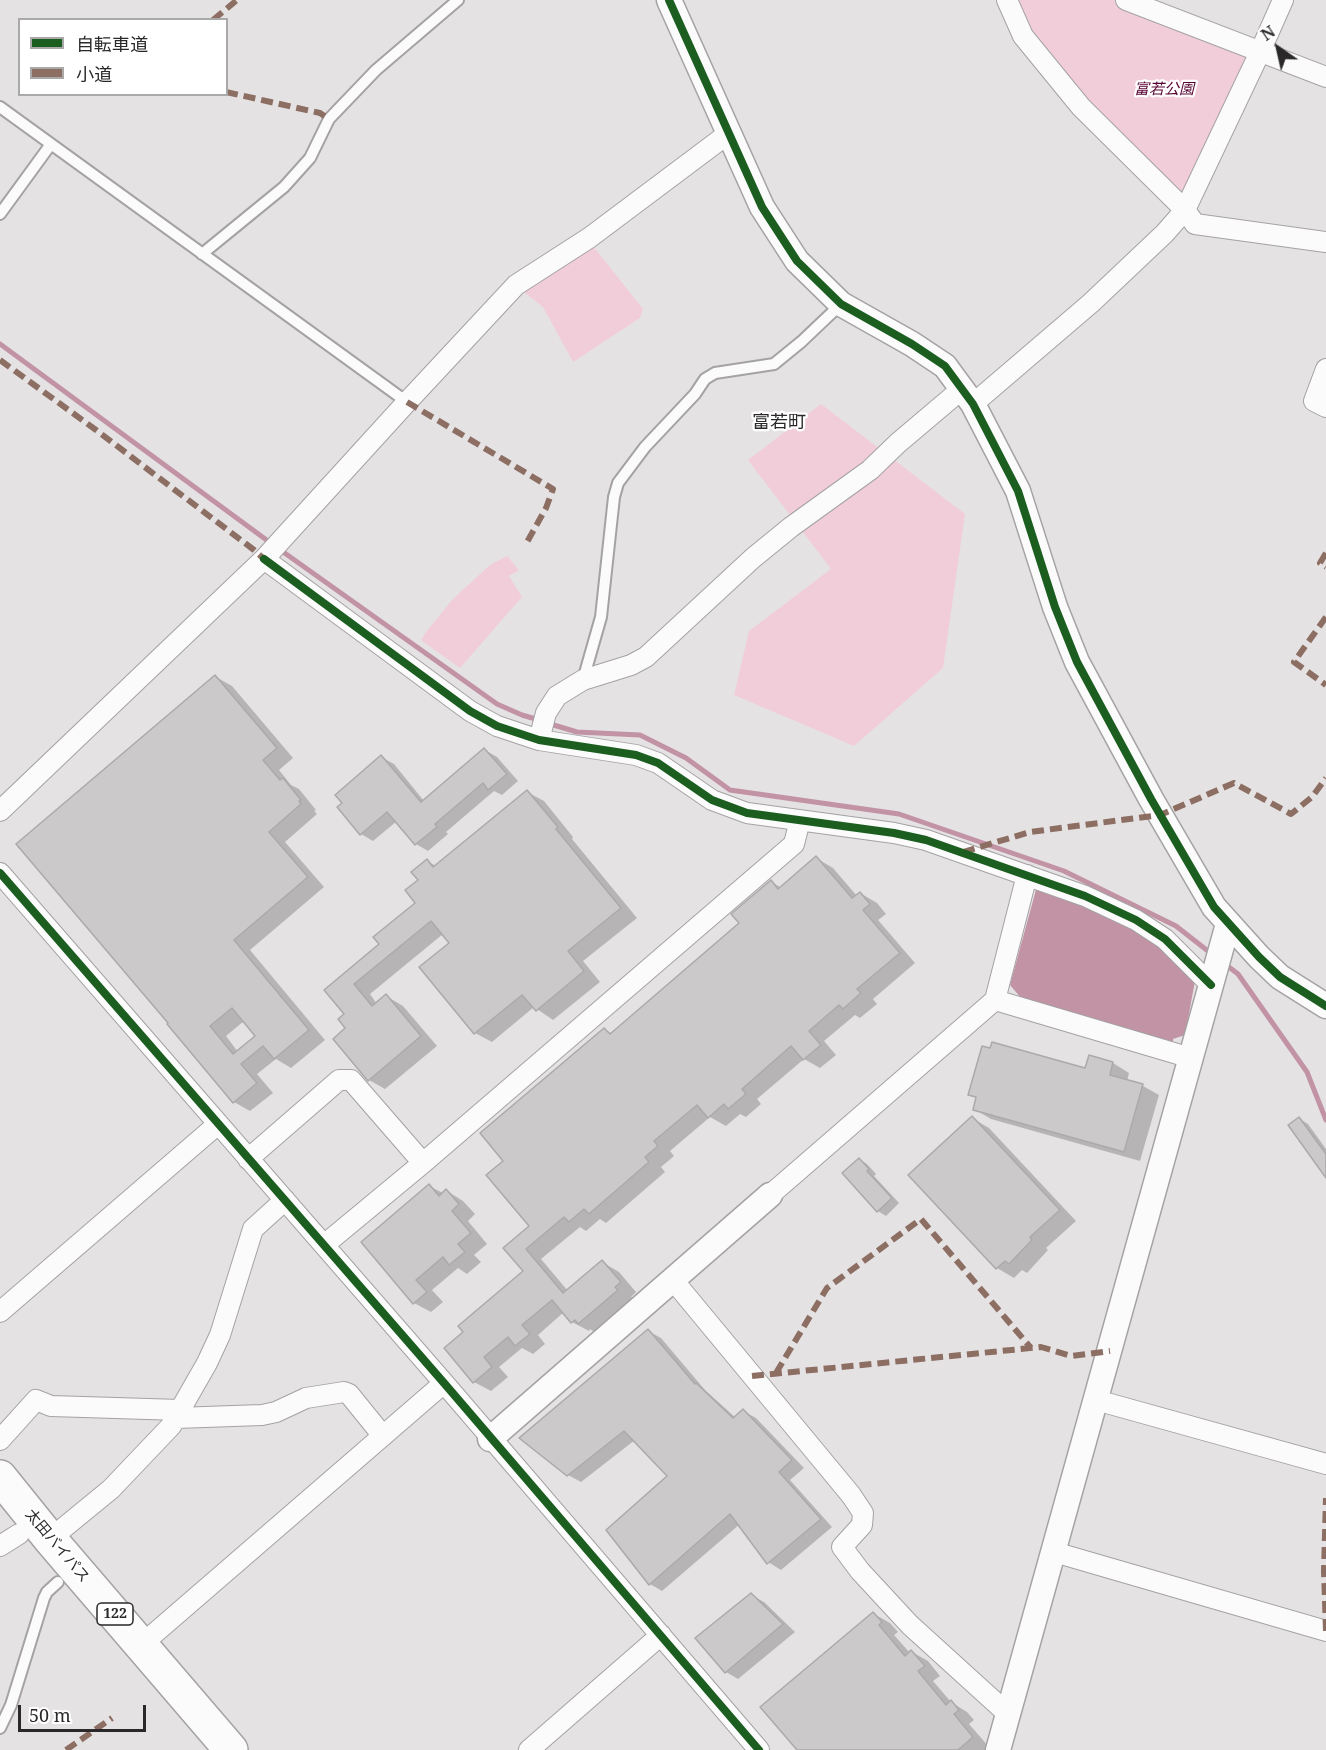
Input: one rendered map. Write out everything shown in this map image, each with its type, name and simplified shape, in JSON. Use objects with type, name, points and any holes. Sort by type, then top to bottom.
[{"type":"highway","name":"太田バイパス","points":[[0,1477],[50,1539],[231,1750]]},
{"type":"highway","name":"太田バイパス","points":[[6,1531],[58,1582],[202,1750]]},
{"type":"street","points":[[669,0],[762,207],[797,261],[841,304],[912,344],[945,366],[968,396],[1018,490],[1055,607],[1077,662],[1214,907],[1280,977],[1326,1006]]},
{"type":"street","points":[[1007,0],[1023,36],[1081,106],[1185,210],[1195,224],[1326,242]]},
{"type":"street","points":[[1126,0],[1326,77]]},
{"type":"street","points":[[542,727],[557,696],[583,680],[631,665],[646,657],[753,558],[791,527],[870,470],[898,443],[968,396],[1091,303],[1165,233],[1185,210],[1283,0]]},
{"type":"street","points":[[0,811],[272,550],[516,285],[589,238],[729,133]]},
{"type":"street","points":[[1326,369],[1314,401],[1326,407]]},
{"type":"street","points":[[272,550],[470,711],[497,726],[542,727],[636,755],[658,764],[712,800],[747,813],[894,833],[926,840],[1084,896],[1136,920],[1216,968]]},
{"type":"street","points":[[324,1245],[423,1163],[794,844],[800,820]]},
{"type":"street","points":[[0,873],[444,1383],[759,1750]]},
{"type":"street","points":[[490,1438],[995,1000],[1028,875]]},
{"type":"street","points":[[998,1750],[1228,924]]},
{"type":"street","points":[[995,1000],[1191,1058]]},
{"type":"street","points":[[248,1159],[339,1080],[351,1080],[423,1163]]},
{"type":"street","points":[[0,1312],[218,1124]]},
{"type":"street","points":[[50,1539],[111,1489],[171,1426],[207,1363],[219,1335],[253,1229],[285,1200]]},
{"type":"street","points":[[673,1280],[851,1495],[863,1513],[862,1525],[842,1547],[860,1571],[910,1625],[1008,1714]]},
{"type":"street","points":[[141,1645],[444,1383]]},
{"type":"street","points":[[0,1440],[36,1400],[51,1406],[178,1414],[262,1415],[276,1412],[306,1398],[344,1392],[349,1394],[383,1436]]},
{"type":"street","points":[[1096,1400],[1326,1464]]},
{"type":"street","points":[[1054,1551],[1326,1631]]},
{"type":"street","points":[[529,1750],[661,1635]]},
{"type":"lane","points":[[202,254],[284,187],[310,159],[328,119],[376,70],[458,0]]},
{"type":"lane","points":[[0,106],[407,402]]},
{"type":"lane","points":[[0,214],[51,144]]},
{"type":"lane","points":[[583,680],[601,617],[614,497],[618,483],[645,447],[695,394],[705,379],[715,373],[774,364],[841,304]]},
{"type":"lane","points":[[0,1728],[11,1706],[44,1598],[58,1582]]},
{"type":"green space","name":"富若公園","points":[[1007,0],[1126,0],[1260,52],[1185,210],[1081,107]]},
{"type":"green space","points":[[593,246],[643,309],[640,318],[573,362],[543,307],[524,292],[550,271]]},
{"type":"green space","points":[[821,404],[965,514],[943,668],[854,746],[734,695],[749,631],[831,569],[748,460]]},
{"type":"green space","points":[[507,556],[519,570],[509,576],[522,597],[460,668],[421,640],[452,600],[490,565]]},
{"type":"shaded area","points":[[1037,886],[1084,903],[1162,944],[1195,981],[1185,1035],[1173,1039],[1173,1042],[1021,998],[1010,985]]},
{"type":"building","points":[[215,675],[277,748],[263,760],[280,780],[283,778],[301,800],[299,801],[301,804],[269,832],[308,877],[234,940],[309,1030],[274,1059],[263,1046],[241,1064],[257,1083],[233,1103],[16,844]],"holes":[[[232,1008],[255,1036],[233,1054],[210,1026]]]},
{"type":"building","points":[[484,748],[507,774],[488,790],[483,783],[435,824],[437,827],[415,845],[387,812],[360,835],[337,807],[342,803],[335,795],[381,755],[421,802]]},
{"type":"building","points":[[527,790],[621,908],[568,951],[584,971],[536,1011],[522,995],[474,1034],[419,967],[449,943],[431,921],[354,984],[372,1006],[386,994],[421,1036],[368,1081],[333,1039],[345,1028],[338,1019],[344,1014],[324,990],[379,944],[373,937],[415,903],[405,890],[418,880],[411,872],[427,859],[433,867]]},
{"type":"building","points":[[816,856],[852,898],[860,892],[870,904],[863,910],[900,953],[857,989],[861,993],[843,1009],[839,1005],[809,1031],[821,1045],[803,1060],[791,1046],[742,1089],[746,1094],[728,1109],[724,1104],[708,1118],[697,1105],[654,1141],[658,1146],[645,1157],[649,1162],[589,1214],[584,1209],[569,1222],[564,1217],[526,1249],[563,1293],[602,1260],[621,1282],[615,1287],[618,1290],[578,1324],[575,1320],[571,1323],[552,1300],[522,1325],[530,1334],[515,1346],[508,1337],[484,1357],[492,1367],[473,1383],[444,1348],[463,1332],[458,1326],[523,1271],[503,1248],[529,1226],[486,1175],[503,1161],[480,1133],[604,1028],[610,1034],[739,923],[731,914],[771,880],[778,889]]},
{"type":"building","points":[[992,1042],[1085,1068],[1089,1055],[1113,1062],[1110,1075],[1143,1084],[1124,1152],[973,1110],[976,1097],[968,1095],[982,1046],[990,1048]]},
{"type":"building","points":[[972,1116],[1060,1210],[1030,1237],[1032,1240],[1009,1264],[1005,1261],[996,1269],[908,1175]]},
{"type":"building","points":[[1299,1117],[1326,1154],[1326,1178],[1288,1125]]},
{"type":"building","points":[[859,1158],[869,1169],[867,1171],[892,1198],[877,1212],[842,1173]]},
{"type":"building","points":[[429,1184],[439,1196],[446,1189],[459,1204],[452,1211],[471,1233],[458,1244],[465,1252],[449,1265],[443,1257],[416,1280],[427,1292],[413,1304],[361,1242]]},
{"type":"building","points":[[648,1329],[695,1384],[733,1418],[743,1409],[792,1460],[779,1472],[821,1519],[767,1564],[730,1514],[649,1585],[606,1530],[667,1476],[624,1431],[567,1476],[519,1438]]},
{"type":"building","points":[[751,1593],[783,1624],[725,1673],[695,1638]]},
{"type":"building","points":[[873,1612],[882,1622],[879,1625],[905,1656],[911,1650],[925,1666],[918,1671],[946,1705],[951,1700],[959,1710],[954,1714],[973,1737],[958,1750],[797,1750],[760,1707]]},
{"type":"waterway","points":[[0,344],[272,544]]},
{"type":"waterway","points":[[279,549],[497,704],[539,720]]},
{"type":"waterway","points":[[547,723],[577,732],[640,735],[686,758],[730,790],[899,814],[1064,871],[1176,926],[1213,955]]},
{"type":"waterway","points":[[1225,964],[1238,974],[1307,1072],[1326,1120]]},
{"type":"marked path","points":[[215,18],[237,0]]},
{"type":"marked path","points":[[228,92],[320,113],[329,119]]},
{"type":"marked path","points":[[0,360],[96,430],[264,559]]},
{"type":"marked path","points":[[407,402],[553,489],[546,508],[526,544]]},
{"type":"marked path","points":[[1326,553],[1320,563],[1326,567]]},
{"type":"marked path","points":[[1326,617],[1294,662],[1326,685]]},
{"type":"marked path","points":[[963,852],[1030,832],[1160,815],[1234,783],[1291,814],[1312,797],[1326,778]]},
{"type":"marked path","points":[[776,1373],[827,1288],[921,1219],[1031,1348]]},
{"type":"marked path","points":[[752,1376],[1041,1347],[1071,1356],[1110,1351]]},
{"type":"marked path","points":[[1326,1498],[1324,1571],[1326,1631]]},
{"type":"marked path","points":[[66,1750],[112,1718]]},
{"type":"cycle path","points":[[669,0],[762,207],[797,261],[841,304],[912,344],[945,366],[973,404],[1018,491],[1055,607],[1077,662],[1151,799],[1214,907],[1280,977],[1326,1006]]},
{"type":"cycle path","points":[[264,559],[470,711],[497,726],[539,740],[636,755],[658,763],[712,800],[747,813],[894,833],[926,840],[1085,896],[1136,920],[1165,939],[1211,985]]},
{"type":"cycle path","points":[[0,873],[444,1383],[759,1750]]},
{"type":"district","name":"富若町","points":[[779,423]]}]
